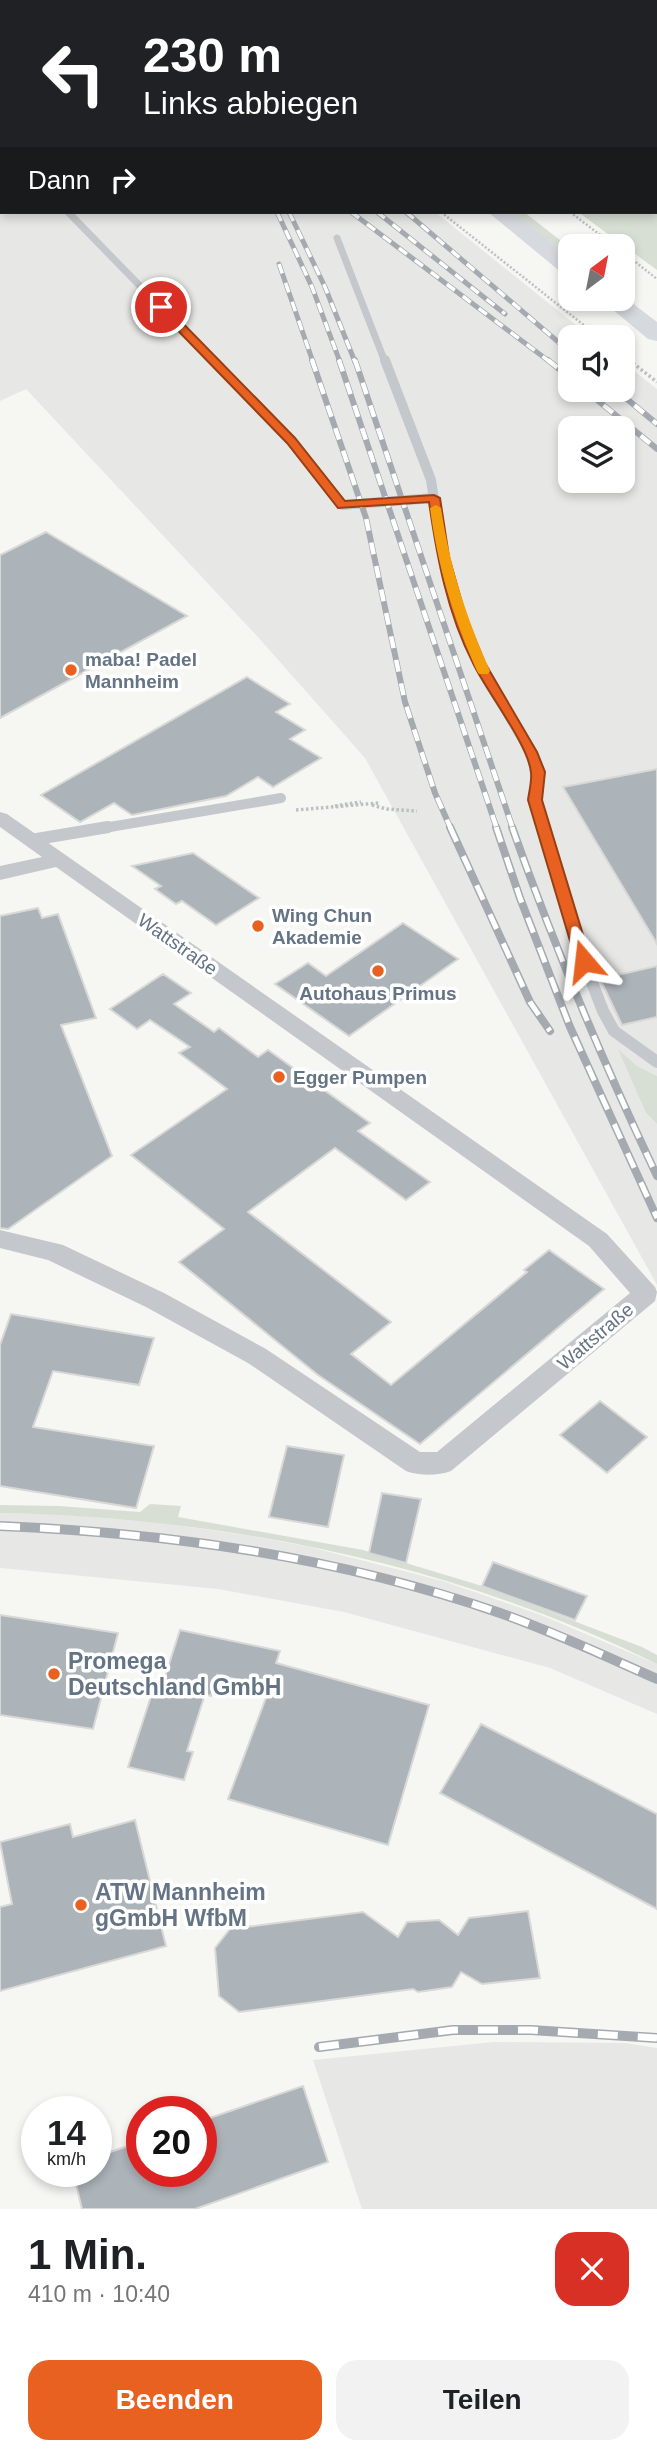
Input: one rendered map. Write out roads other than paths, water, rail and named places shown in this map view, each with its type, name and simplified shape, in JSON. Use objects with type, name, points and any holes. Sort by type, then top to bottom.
[{"type":"main road","points":[[502,214],[558,259]]},
{"type":"main road","points":[[635,305],[657,334]]},
{"type":"street","name":"Wattstraße","points":[[0,818],[598,1240],[646,1294],[442,1464],[415,1463],[257,1356],[155,1300],[54,1252],[0,1239]]},
{"type":"street","points":[[0,873],[58,860]]},
{"type":"lane","points":[[70,214],[291,441],[342,505],[434,498]]},
{"type":"lane","points":[[337,238],[431,480],[443,557],[460,617],[479,663],[530,752],[538,772],[535,800],[589,974],[614,1031],[657,1062]]},
{"type":"lane","points":[[31,840],[281,798]]},
{"type":"railway","points":[[278,214],[312,287],[340,362]]},
{"type":"railway","points":[[290,214],[325,287],[355,362]]},
{"type":"railway","points":[[354,214],[550,362]]},
{"type":"railway","points":[[380,214],[505,314]]},
{"type":"railway","points":[[408,214],[558,342]]},
{"type":"railway","points":[[279,264],[313,362]]},
{"type":"railway","points":[[312,360],[366,518],[405,702],[435,793],[451,829]]},
{"type":"railway","points":[[339,360],[497,829]]},
{"type":"railway","points":[[355,360],[513,829]]},
{"type":"railway","points":[[548,360],[558,368]]},
{"type":"railway","points":[[600,402],[657,449]]},
{"type":"railway","points":[[630,402],[657,424]]},
{"type":"railway","points":[[450,827],[530,1002],[550,1031]]},
{"type":"railway","points":[[496,827],[520,898],[570,1027],[657,1218]]},
{"type":"railway","points":[[512,827],[580,1003],[657,1176]]},
{"type":"railway","points":[[0,1526],[64,1529],[191,1542],[253,1551],[378,1577],[439,1593],[520,1620],[657,1679]]},
{"type":"railway","points":[[319,2047],[453,2030],[531,2030],[657,2038]]},
{"type":"place","name":"maba! Padel Mannheim","points":[[71,670]]},
{"type":"place","name":"Wing Chun Akademie","points":[[258,926]]},
{"type":"place","name":"Autohaus Primus","points":[[378,971]]},
{"type":"place","name":"Egger Pumpen","points":[[279,1077]]},
{"type":"place","name":"Promega Deutschland GmbH","points":[[54,1674]]},
{"type":"place","name":"ATW Mannheim gGmbH WfbM","points":[[81,1905]]}]
